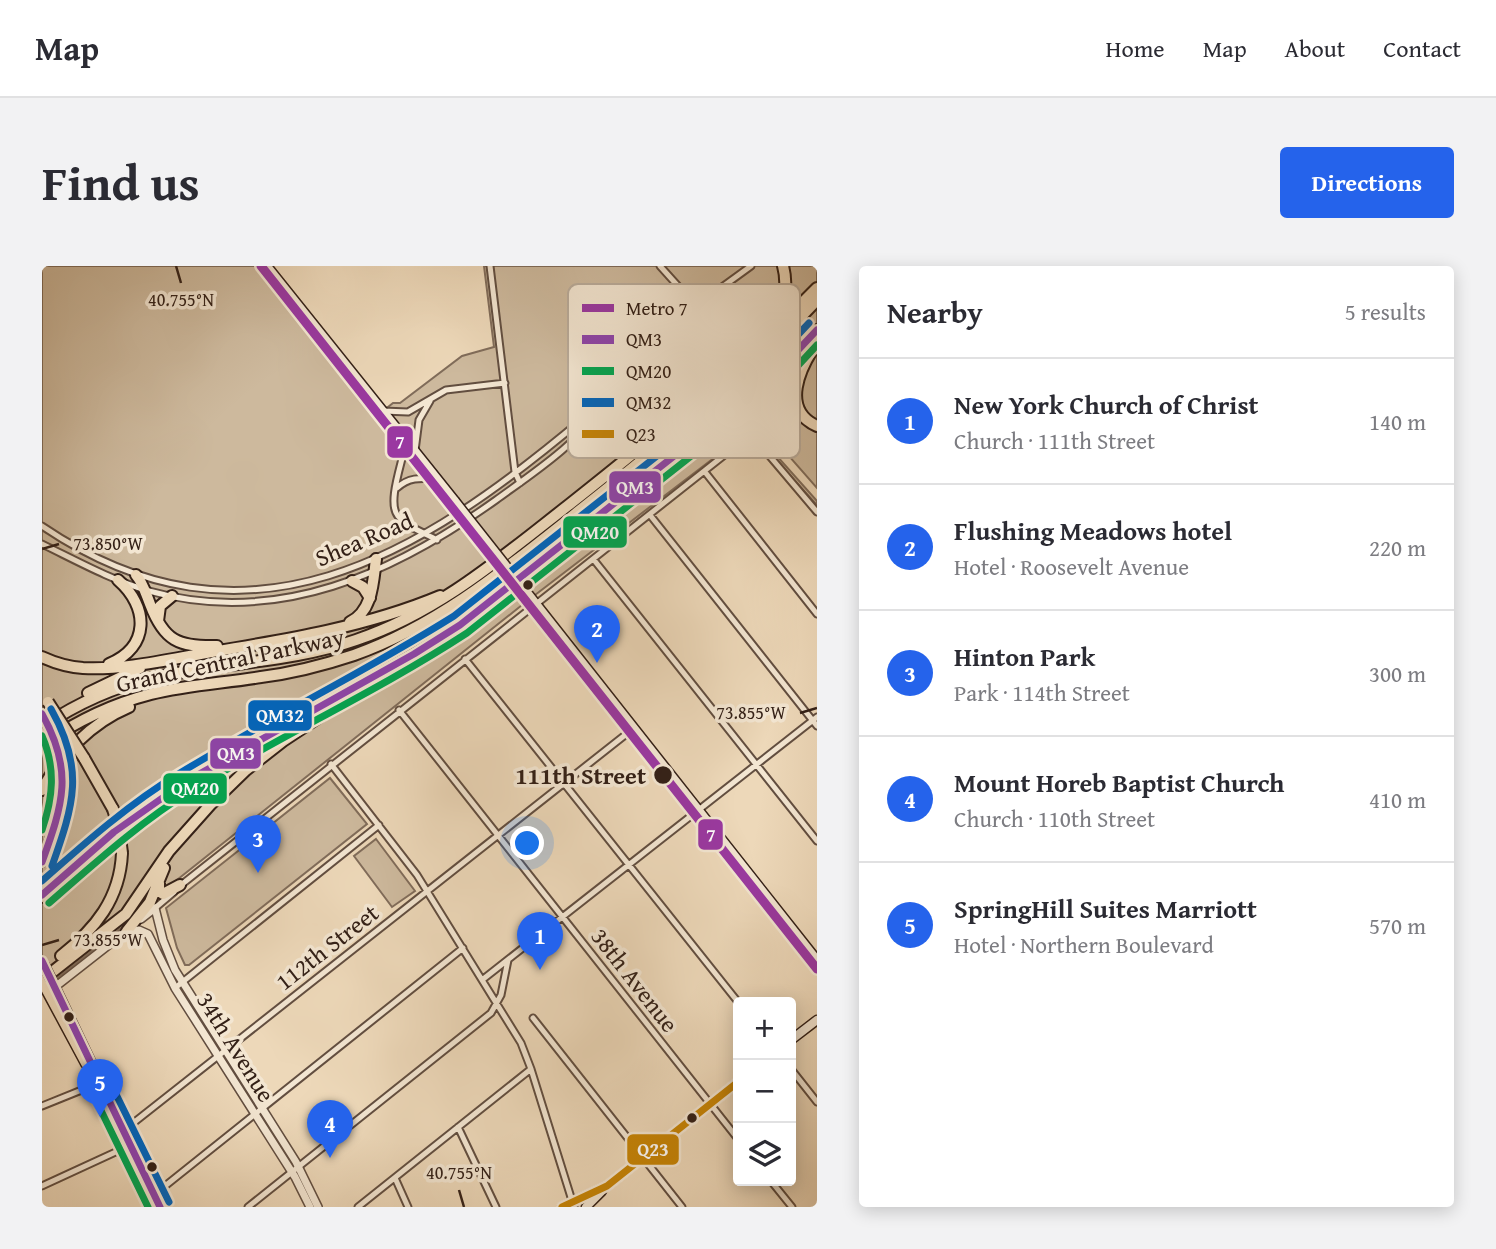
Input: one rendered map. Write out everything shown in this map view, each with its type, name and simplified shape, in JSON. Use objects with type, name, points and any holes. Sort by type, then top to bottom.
[{"type":"highway","points":[[783,266],[785,284]]},
{"type":"highway","name":"Grand Central Parkway","points":[[800,304],[817,288]]},
{"type":"highway","name":"Grand Central Parkway","points":[[800,317],[817,300]]},
{"type":"highway","name":"Grand Central Parkway","points":[[800,348],[817,330]]},
{"type":"highway","points":[[800,372],[817,343]]},
{"type":"highway","points":[[800,407],[803,416],[817,426]]},
{"type":"highway","name":"Grand Central Parkway","points":[[42,725],[89,700],[141,681],[183,672],[292,657],[355,641],[415,615],[480,575],[626,458]]},
{"type":"highway","name":"Grand Central Parkway","points":[[42,745],[71,726],[110,707],[152,694],[184,687],[271,676],[324,664],[385,642],[443,613],[489,582],[645,458]]},
{"type":"highway","name":"Grand Central Parkway","points":[[44,894],[105,839],[185,782],[424,649],[487,605],[673,458]]},
{"type":"highway","points":[[314,634],[355,619],[365,609],[370,598],[376,559]]},
{"type":"highway","points":[[136,575],[160,627],[175,640],[197,646],[268,642]]},
{"type":"highway","points":[[42,657],[66,666],[112,667],[314,634],[428,600],[480,575]]},
{"type":"highway","points":[[90,668],[104,666],[122,657],[131,649],[138,635],[141,622],[138,607],[128,589],[118,580]]},
{"type":"highway","points":[[352,581],[363,587],[370,598]]},
{"type":"highway","points":[[160,627],[157,617],[160,606],[172,596]]},
{"type":"highway","points":[[70,958],[129,912],[180,839],[209,805],[259,758],[424,649]]},
{"type":"highway","points":[[42,725],[67,706],[124,674],[194,655]]},
{"type":"highway","points":[[42,790],[66,755],[97,725],[123,709],[184,687]]},
{"type":"highway","points":[[45,698],[113,809],[122,853],[120,887],[110,914],[94,935],[45,980]]},
{"type":"highway","points":[[123,934],[150,902],[180,839]]},
{"type":"highway","points":[[45,980],[104,914],[117,886],[122,853]]},
{"type":"highway","points":[[160,880],[159,889],[163,894],[180,886]]},
{"type":"highway","points":[[154,893],[155,908]]},
{"type":"main road","points":[[267,266],[817,960]]},
{"type":"main road","points":[[42,714],[59,747],[64,780],[61,808],[42,862]]},
{"type":"main road","points":[[45,980],[67,1030],[99,1083],[160,1207]]},
{"type":"main road","points":[[796,1036],[817,1020]]},
{"type":"main road","points":[[586,1207],[607,1186],[733,1086]]},
{"type":"main road","points":[[562,1207],[573,1205],[607,1186]]},
{"type":"street","points":[[490,266],[515,471],[520,483]]},
{"type":"street","points":[[660,266],[676,284]]},
{"type":"street","points":[[726,284],[751,266]]},
{"type":"street","points":[[383,411],[408,412],[451,389],[505,383]]},
{"type":"street","points":[[415,452],[419,421],[432,398]]},
{"type":"street","name":"Shea Road","points":[[42,526],[89,554],[136,575],[192,588],[258,589],[313,580],[376,559],[425,533],[568,430]]},
{"type":"street","points":[[406,440],[393,503],[397,515],[437,540]]},
{"type":"street","name":"Shea Road","points":[[42,544],[118,580],[172,596],[210,601],[253,601],[298,596],[352,581],[437,540],[520,483],[568,444]]},
{"type":"street","points":[[45,980],[123,934],[331,764],[722,458]]},
{"type":"street","points":[[771,458],[817,512]]},
{"type":"street","points":[[705,472],[817,614]]},
{"type":"street","points":[[394,491],[410,479],[437,479]]},
{"type":"street","points":[[650,515],[815,719],[817,726]]},
{"type":"street","points":[[594,560],[817,841]]},
{"type":"street","points":[[465,659],[734,997]]},
{"type":"street","name":"38th Avenue","points":[[399,710],[733,1133]]},
{"type":"street","points":[[482,980],[815,719]]},
{"type":"street","name":"112th Street","points":[[42,1186],[120,1150],[132,1125],[634,728]]},
{"type":"street","points":[[331,764],[428,891],[521,1043],[573,1205]]},
{"type":"street","points":[[175,988],[379,825]]},
{"type":"street","name":"34th Avenue","points":[[155,908],[166,950],[182,982],[262,1108],[318,1207]]},
{"type":"street","name":"34th Avenue","points":[[123,934],[136,930],[147,933],[175,988],[255,1114],[295,1169],[310,1207]]},
{"type":"street","points":[[154,1192],[463,948]]},
{"type":"street","points":[[248,1207],[491,1013],[501,995],[508,960]]},
{"type":"street","points":[[533,1017],[682,1207]]},
{"type":"street","points":[[358,1207],[531,1069]]},
{"type":"street","points":[[796,1075],[817,1102]]},
{"type":"street","points":[[42,1106],[99,1083]]},
{"type":"street","points":[[458,1127],[496,1207]]},
{"type":"street","points":[[395,1178],[408,1207]]},
{"type":"street","points":[[775,1186],[792,1207]]},
{"type":"shaded area","points":[[42,266],[267,266],[383,411],[393,403],[400,403],[462,356],[494,347],[484,266],[817,266],[817,488],[791,458],[800,458],[800,284],[568,284],[568,458],[714,458],[522,605],[42,990]]},
{"type":"shaded area","points":[[774,458],[779,458],[817,501],[817,505]]},
{"type":"shaded area","points":[[330,778],[367,824],[189,965],[185,965],[177,948],[166,908]]},
{"type":"shaded area","points":[[376,839],[415,891],[392,907],[354,856]]},
{"type":"metro line","name":"7","points":[[261,266],[817,969]]},
{"type":"transit line","name":"QM32","points":[[800,333],[809,323]]},
{"type":"transit line","name":"QM3","points":[[800,348],[817,330]]},
{"type":"transit line","name":"QM20","points":[[800,363],[817,345]]},
{"type":"transit line","name":"QM32","points":[[42,881],[109,824],[162,785],[454,616],[654,458]]},
{"type":"transit line","name":"QM3","points":[[42,895],[114,832],[185,782],[414,654],[460,625],[672,458]]},
{"type":"transit line","name":"QM20","points":[[49,903],[136,829],[173,802],[467,633],[689,458]]},
{"type":"transit line","name":"QM32","points":[[51,709],[69,750],[73,787],[66,824],[52,866]]},
{"type":"transit line","name":"QM3","points":[[42,714],[52,734],[62,771],[60,805],[42,862]]},
{"type":"transit line","name":"QM20","points":[[42,736],[51,771],[51,795],[42,830]]},
{"type":"transit line","name":"QM3","points":[[42,961],[160,1207]]},
{"type":"transit line","name":"QM32","points":[[108,1078],[169,1202]]},
{"type":"transit line","name":"Q23","points":[[562,1207],[607,1186],[733,1086]]},
{"type":"transit line","name":"QM20","points":[[90,1088],[148,1207]]},
{"type":"place","name":"Flushing Meadows hotel","points":[[597,663]]},
{"type":"place","name":"111th Street","points":[[663,775]]},
{"type":"place","name":"Hinton Park","points":[[258,873]]},
{"type":"place","name":"New York Church of Christ","points":[[540,970]]},
{"type":"place","name":"SpringHill Suites Marriott","points":[[100,1117]]},
{"type":"place","name":"Mount Horeb Baptist Church","points":[[330,1158]]}]
